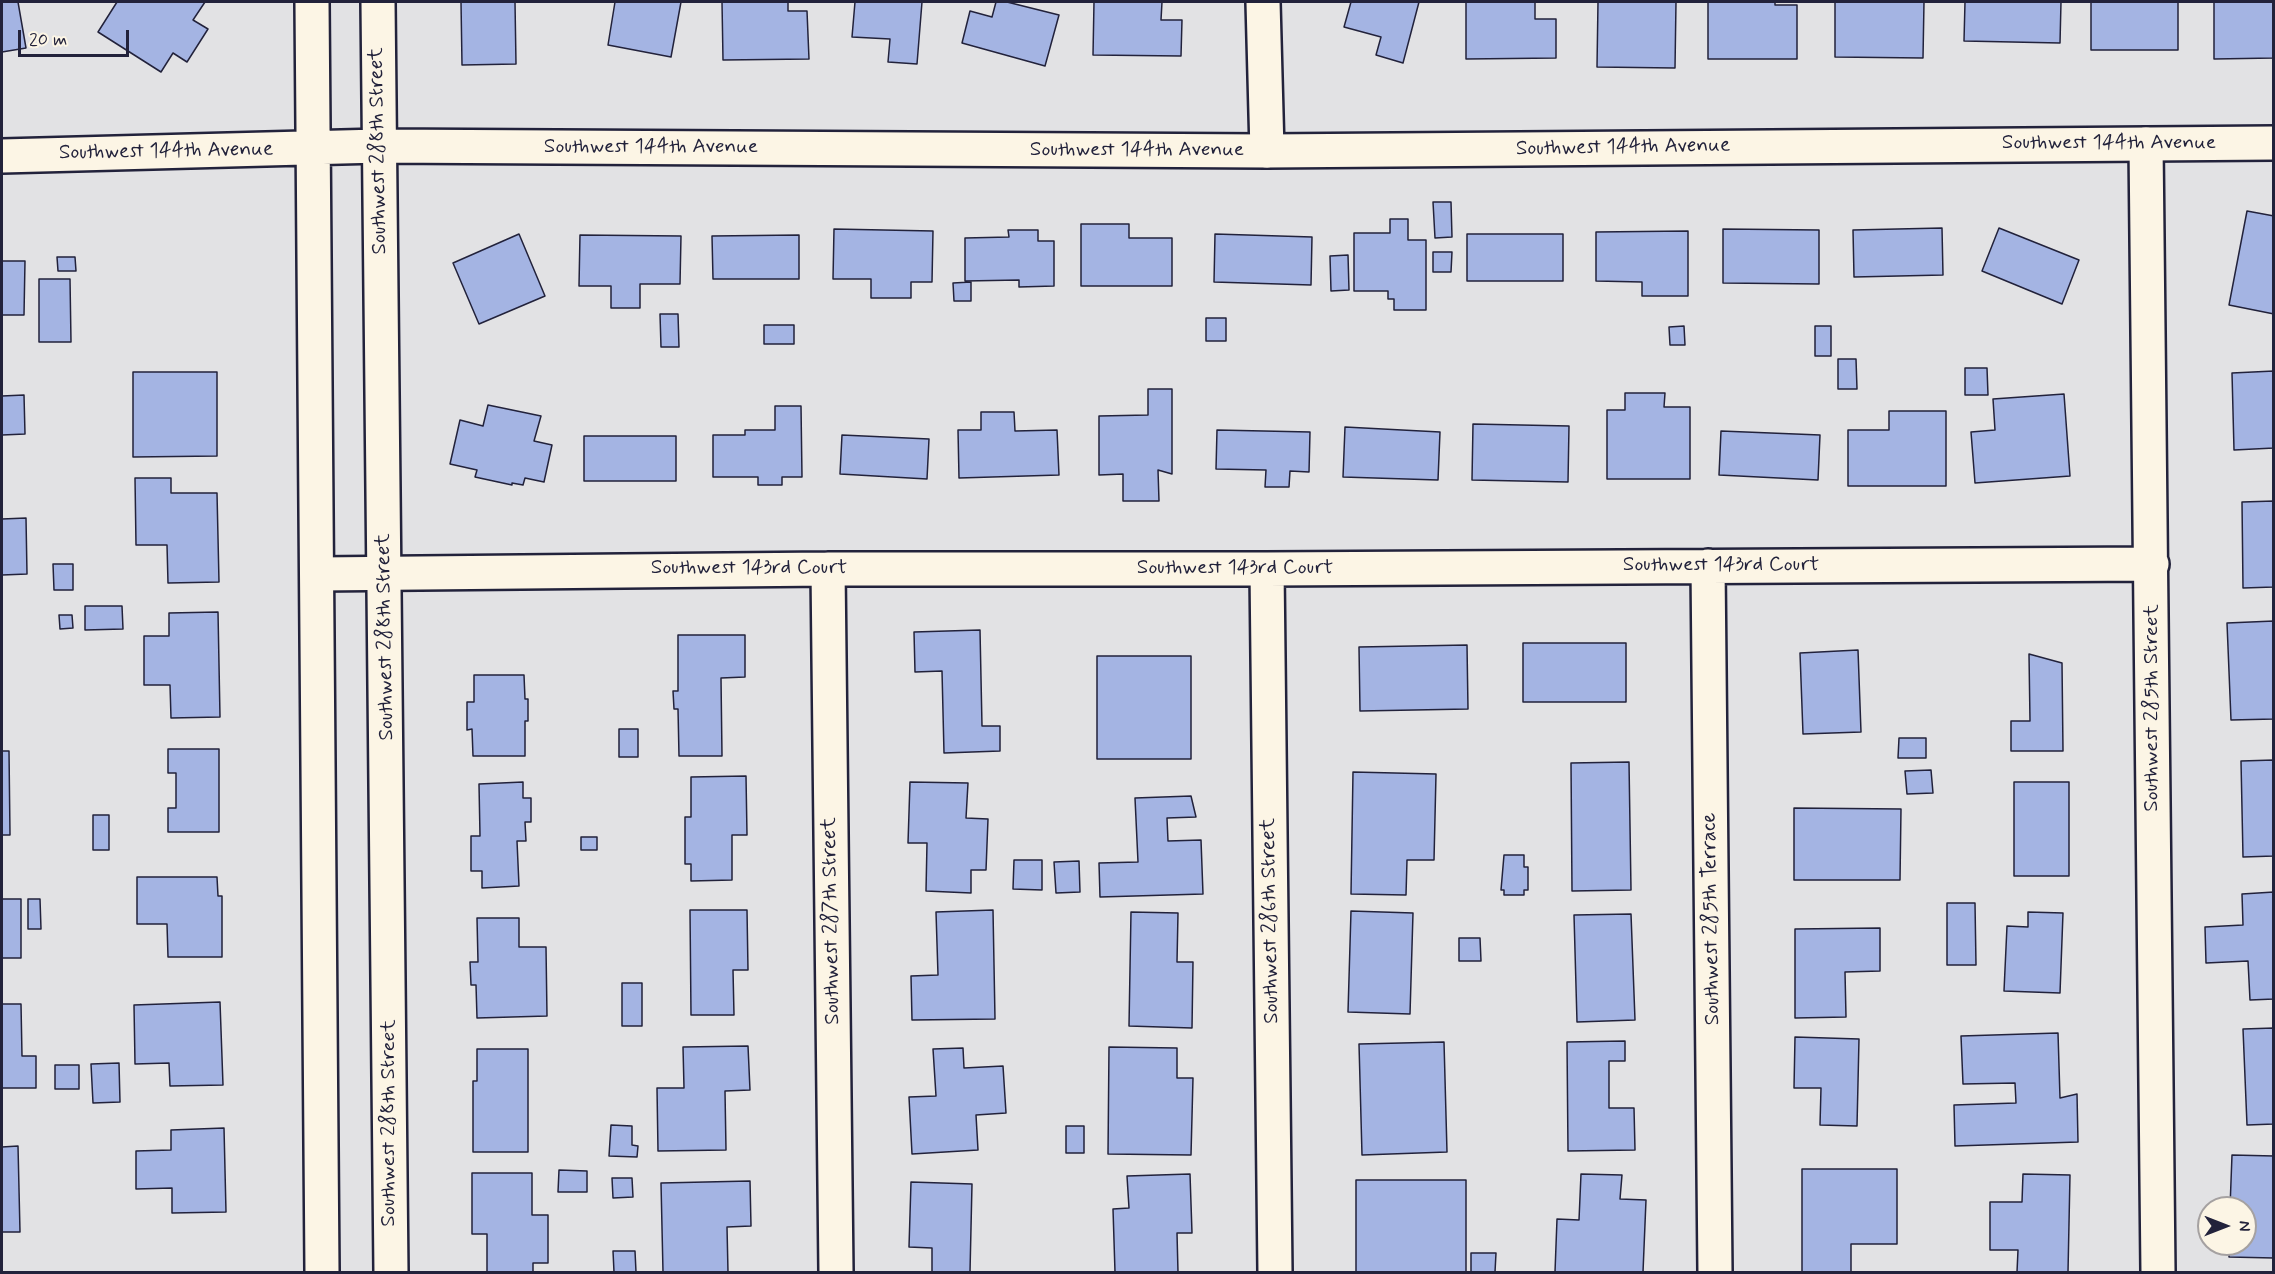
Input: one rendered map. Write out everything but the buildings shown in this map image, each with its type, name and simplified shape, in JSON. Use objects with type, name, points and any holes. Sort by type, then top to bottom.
[{"type":"street","points":[[312,2],[322,1272]]},
{"type":"street","name":"Southwest 288th Street","points":[[378,2],[391,1272]]},
{"type":"street","points":[[1263,2],[1267,151]]},
{"type":"street","name":"Southwest 144th Avenue","points":[[2,156],[379,146],[1267,151],[2274,143]]},
{"type":"street","name":"Southwest 285th Street","points":[[2146,144],[2158,1272]]},
{"type":"street","name":"Southwest 143rd Court","points":[[318,574],[828,568],[1267,569],[2152,564]]},
{"type":"street","name":"Southwest 285th Terrace","points":[[1708,566],[1716,1272]]},
{"type":"street","name":"Southwest 287th Street","points":[[828,568],[836,1272]]},
{"type":"street","name":"Southwest 286th Street","points":[[1267,569],[1275,1272]]}]
